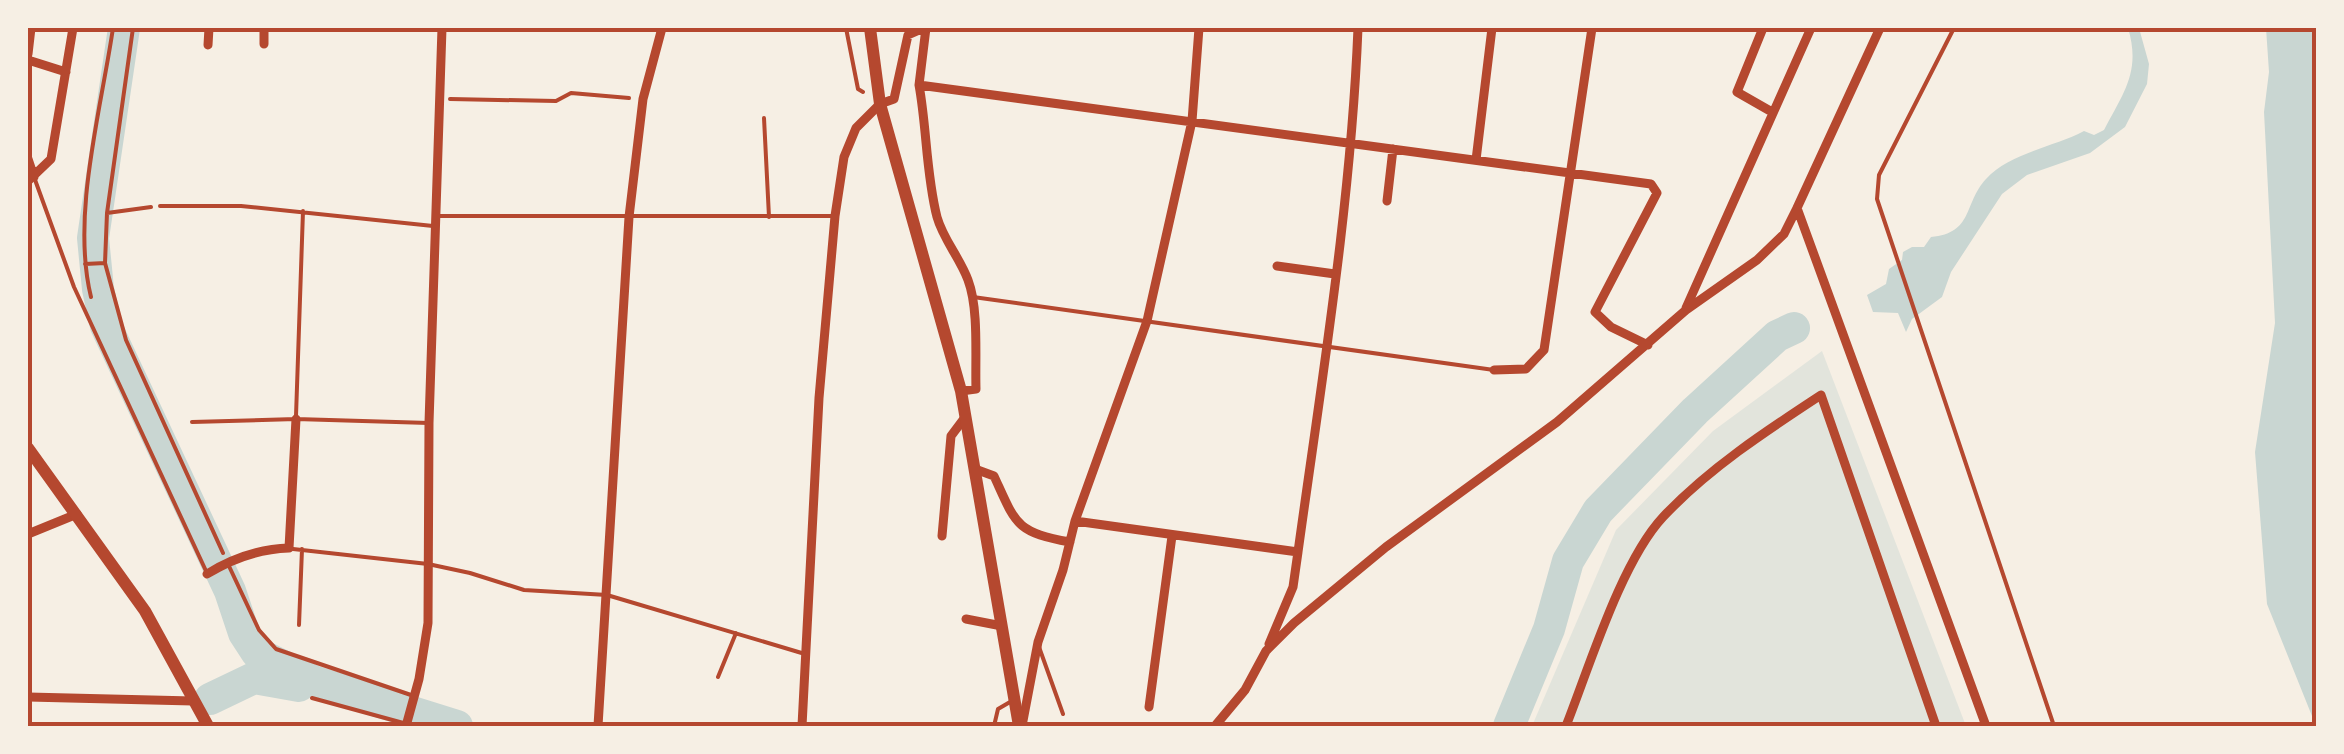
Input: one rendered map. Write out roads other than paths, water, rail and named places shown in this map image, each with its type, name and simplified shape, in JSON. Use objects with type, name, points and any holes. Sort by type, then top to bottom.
[{"type":"main road","points":[[870,28],[880,104],[962,391],[1021,726]]},
{"type":"main road","points":[[28,448],[144,611],[208,726]]},
{"type":"street","points":[[31,28],[28,57],[66,72]]},
{"type":"street","points":[[30,179],[51,159],[72,28]]},
{"type":"street","points":[[208,45],[209,28]]},
{"type":"street","points":[[264,28],[264,44]]},
{"type":"street","points":[[407,724],[428,623],[429,423],[442,28]]},
{"type":"street","points":[[598,726],[629,217],[643,99],[662,28]]},
{"type":"street","points":[[802,726],[822,359],[834,216],[844,157],[856,128],[880,104],[894,99],[908,36],[925,28]]},
{"type":"street","points":[[925,28],[919,85],[927,127],[929,174],[938,220],[969,281],[972,297],[976,389],[962,391]]},
{"type":"street","points":[[1021,726],[1038,642],[1075,521],[1147,320],[1192,121],[1199,28]]},
{"type":"street","points":[[1215,726],[1246,690],[1293,587],[1327,345],[1350,142],[1358,28]]},
{"type":"street","points":[[1476,160],[1492,28]]},
{"type":"street","points":[[1494,370],[1526,370],[1544,350],[1592,28]]},
{"type":"street","points":[[1763,28],[1737,92],[1772,112]]},
{"type":"street","points":[[1686,310],[1811,28]]},
{"type":"street","points":[[1266,651],[1294,622],[1386,547],[1556,422],[1686,310],[1757,260],[1784,234],[1880,28]]},
{"type":"street","points":[[919,85],[1651,184],[1656,193],[1595,312],[1611,327],[1648,344]]},
{"type":"street","points":[[1387,201],[1394,149]]},
{"type":"street","points":[[28,159],[30,179]]},
{"type":"street","points":[[1796,208],[1986,726]]},
{"type":"street","points":[[1277,266],[1335,274]]},
{"type":"street","points":[[1566,726],[1626,575],[1660,520],[1756,439],[1821,395],[1936,726]]},
{"type":"street","points":[[942,536],[951,436],[966,416]]},
{"type":"street","points":[[210,572],[264,549],[289,548],[296,419]]},
{"type":"street","points":[[975,470],[994,476],[1015,520],[1034,536],[1070,542]]},
{"type":"street","points":[[28,534],[76,514]]},
{"type":"street","points":[[1075,521],[1298,552]]},
{"type":"street","points":[[1149,707],[1172,536]]},
{"type":"street","points":[[966,619],[1002,626]]},
{"type":"street","points":[[28,697],[193,701]]},
{"type":"lane","points":[[764,118],[769,216]]},
{"type":"lane","points":[[30,179],[74,287],[210,572]]},
{"type":"lane","points":[[160,206],[240,206],[438,221],[834,216]]},
{"type":"lane","points":[[296,419],[302,211]]},
{"type":"lane","points":[[972,297],[1494,370]]},
{"type":"lane","points":[[192,422],[296,419],[429,423]]},
{"type":"lane","points":[[289,548],[428,564],[470,572],[524,590],[607,595],[805,654]]},
{"type":"lane","points":[[298,624],[302,550]]},
{"type":"lane","points":[[227,562],[259,630],[276,648],[415,697]]},
{"type":"lane","points":[[718,678],[736,633]]},
{"type":"lane","points":[[1038,642],[1063,714]]},
{"type":"lane","points":[[312,698],[407,724]]},
{"type":"lane","points":[[994,726],[998,709],[1014,700]]},
{"type":"waterway","points":[[124,28],[93,238],[98,289],[106,326],[230,591],[244,633],[257,653],[313,681],[457,726]]},
{"type":"waterway","points":[[1509,726],[1549,629],[1568,561],[1598,511],[1695,411],[1777,336],[1794,328]]},
{"type":"waterway","points":[[210,699],[254,678],[299,686]]}]
